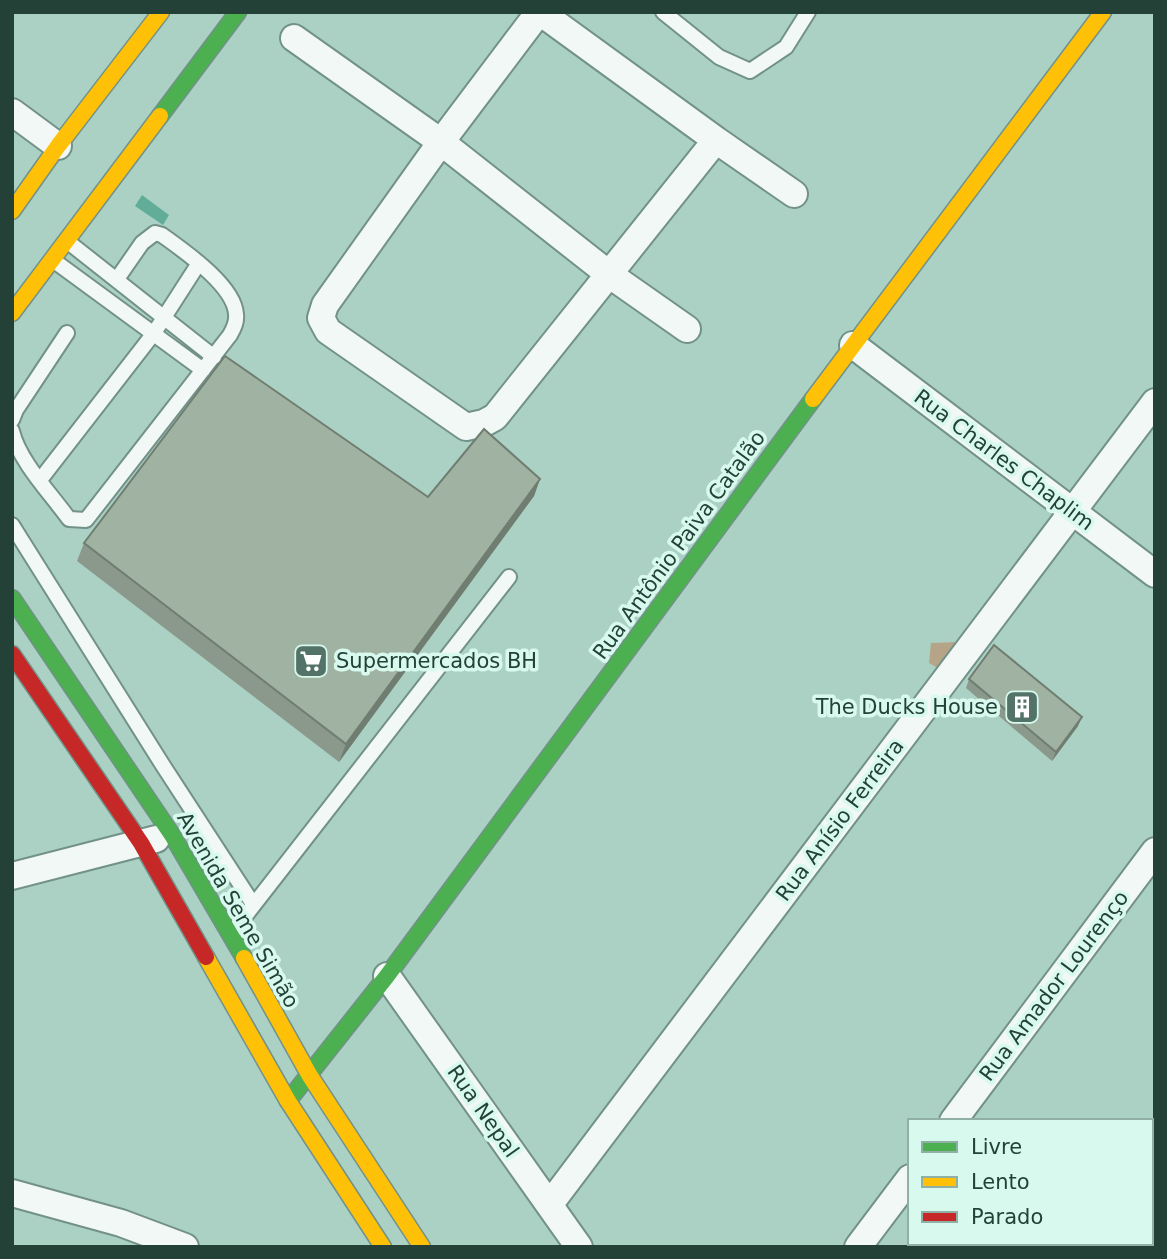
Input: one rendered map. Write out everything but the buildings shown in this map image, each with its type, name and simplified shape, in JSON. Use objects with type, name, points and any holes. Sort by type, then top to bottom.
[{"type":"street","points":[[12,223],[16,206],[58,146],[161,12]]},
{"type":"street","points":[[12,313],[238,12]]},
{"type":"street","points":[[716,141],[495,417],[485,423],[466,427],[328,331],[321,318],[325,305],[441,142],[539,12],[716,141],[794,194]]},
{"type":"street","name":"Rua Antônio Paiva Catalão","points":[[288,1101],[387,976],[853,345],[1103,12]]},
{"type":"street","points":[[294,38],[441,142],[610,275],[687,329]]},
{"type":"street","points":[[12,111],[58,146]]},
{"type":"street","name":"Rua Charles Chaplim","points":[[853,345],[1155,574]]},
{"type":"street","name":"Rua Anísio Ferreira","points":[[550,1204],[1155,401]]},
{"type":"street","name":"Avenida Seme Simão","points":[[12,598],[172,835],[310,1076],[422,1247]]},
{"type":"street","points":[[12,654],[141,843],[288,1101],[383,1247]]},
{"type":"street","points":[[12,876],[172,835]]},
{"type":"street","name":"Rua Amador Lourenço","points":[[954,1119],[1155,851]]},
{"type":"street","name":"Rua Nepal","points":[[387,976],[579,1247]]},
{"type":"street","points":[[858,1247],[908,1181]]},
{"type":"street","points":[[12,1193],[121,1223],[185,1247]]},
{"type":"lane","points":[[663,12],[719,57],[750,71],[786,47],[808,12]]},
{"type":"lane","points":[[12,431],[15,443],[69,519],[86,520],[236,324],[234,304],[222,286],[199,263],[162,235],[155,233],[142,243],[117,279]]},
{"type":"lane","points":[[67,241],[214,356]]},
{"type":"lane","points":[[53,260],[203,370]]},
{"type":"lane","points":[[40,480],[154,333],[199,263]]},
{"type":"lane","points":[[12,420],[67,333]]},
{"type":"lane","points":[[12,525],[253,904]]},
{"type":"lane","points":[[231,934],[509,577]]},
{"type":"shaded area","points":[[142,195],[169,215],[163,225],[135,206]]},
{"type":"shaded area","points":[[958,642],[938,668],[929,663],[931,643]]},
{"type":"traffic: fast","points":[[160,116],[238,12]]},
{"type":"traffic: fast","points":[[288,1101],[387,976],[813,399]]},
{"type":"traffic: fast","points":[[12,598],[172,835],[244,958]]},
{"type":"traffic: slow","points":[[12,211],[58,146],[161,12]]},
{"type":"traffic: slow","points":[[813,399],[1103,12]]},
{"type":"traffic: slow","points":[[12,313],[160,116]]},
{"type":"traffic: slow","points":[[206,957],[288,1101],[383,1247]]},
{"type":"traffic: slow","points":[[244,958],[310,1076],[422,1247]]},
{"type":"traffic: jam","points":[[12,654],[141,843],[206,957]]},
{"type":"place","name":"Supermercados BH","points":[[311,661]]},
{"type":"place","name":"The Ducks House","points":[[1022,707]]}]
